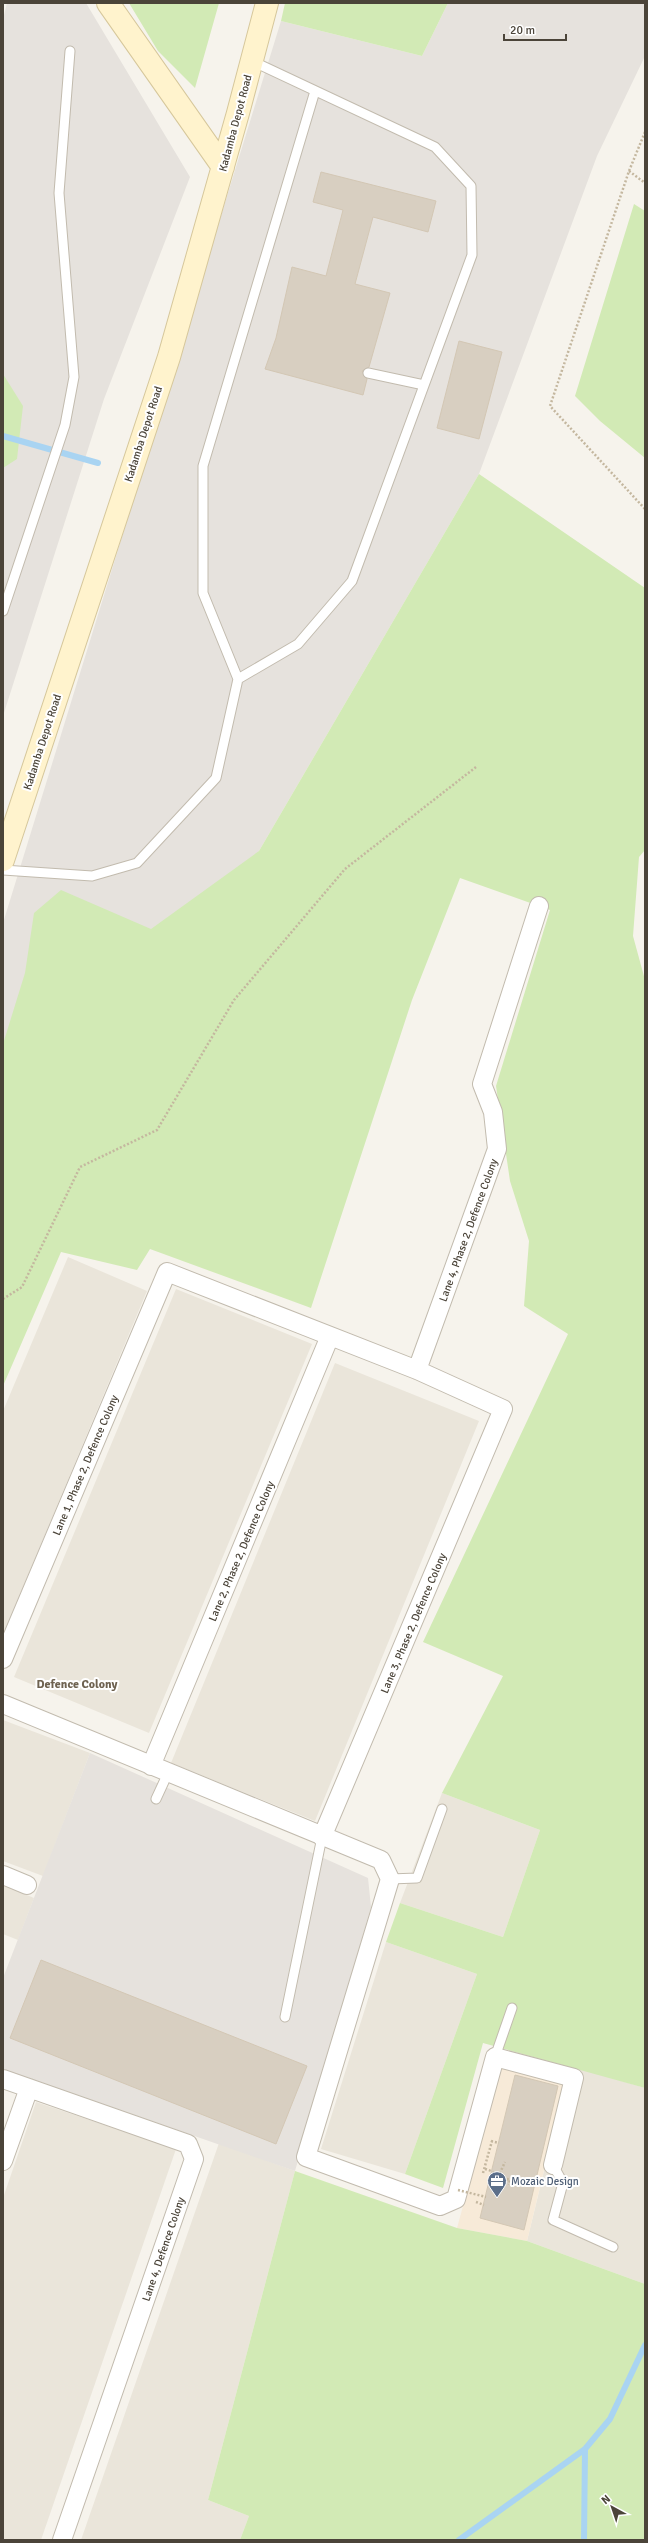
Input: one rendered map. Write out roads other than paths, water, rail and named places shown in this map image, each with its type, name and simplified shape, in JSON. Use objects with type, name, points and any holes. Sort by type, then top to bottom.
[{"type":"street","points":[[108,3],[223,167]]},
{"type":"street","name":"Kadamba Depot Road","points":[[3,860],[168,357],[223,167],[267,3]]},
{"type":"street","name":"Lane 4, Phase 2, Defence Colony","points":[[417,1370],[497,1149],[493,1112],[482,1084],[539,906]]},
{"type":"street","name":"Lane 1, Phase 2, Defence Colony","points":[[3,1659],[167,1272],[330,1336]]},
{"type":"street","points":[[330,1336],[417,1370]]},
{"type":"street","name":"Lane 2, Phase 2, Defence Colony","points":[[151,1766],[330,1336]]},
{"type":"street","name":"Lane 3, Phase 2, Defence Colony","points":[[322,1837],[503,1409],[417,1370]]},
{"type":"street","points":[[3,1704],[322,1837],[381,1860],[390,1879],[306,2157],[440,2206],[456,2199],[495,2057],[574,2078],[553,2165]]},
{"type":"street","points":[[3,1875],[27,1885]]},
{"type":"street","name":"Lane 4, Defence Colony","points":[[3,2079],[188,2144],[194,2159],[62,2540]]},
{"type":"street","points":[[3,2161],[29,2088]]},
{"type":"lane","points":[[3,611],[65,425],[74,377],[59,192],[70,51]]},
{"type":"lane","points":[[238,679],[298,644],[352,580],[472,255],[471,186],[434,147],[252,61]]},
{"type":"lane","points":[[3,870],[92,876],[137,863],[216,778],[238,679],[203,593],[203,466],[315,91]]},
{"type":"lane","points":[[368,373],[424,385]]},
{"type":"lane","points":[[156,1799],[168,1773]]},
{"type":"lane","points":[[390,1879],[417,1878],[442,1809]]},
{"type":"lane","points":[[286,2017],[322,1837]]},
{"type":"lane","points":[[495,2057],[512,2008]]},
{"type":"lane","points":[[553,2165],[563,2183],[553,2220],[613,2247]]},
{"type":"waterway","points":[[3,436],[98,463]]},
{"type":"waterway","points":[[459,2540],[585,2449],[610,2419],[645,2345]]},
{"type":"waterway","points":[[584,2540],[585,2449]]},
{"type":"place","name":"Mozaic Design","points":[[497,2198]]},
{"type":"district","name":"Defence Colony","points":[[77,1684]]}]
